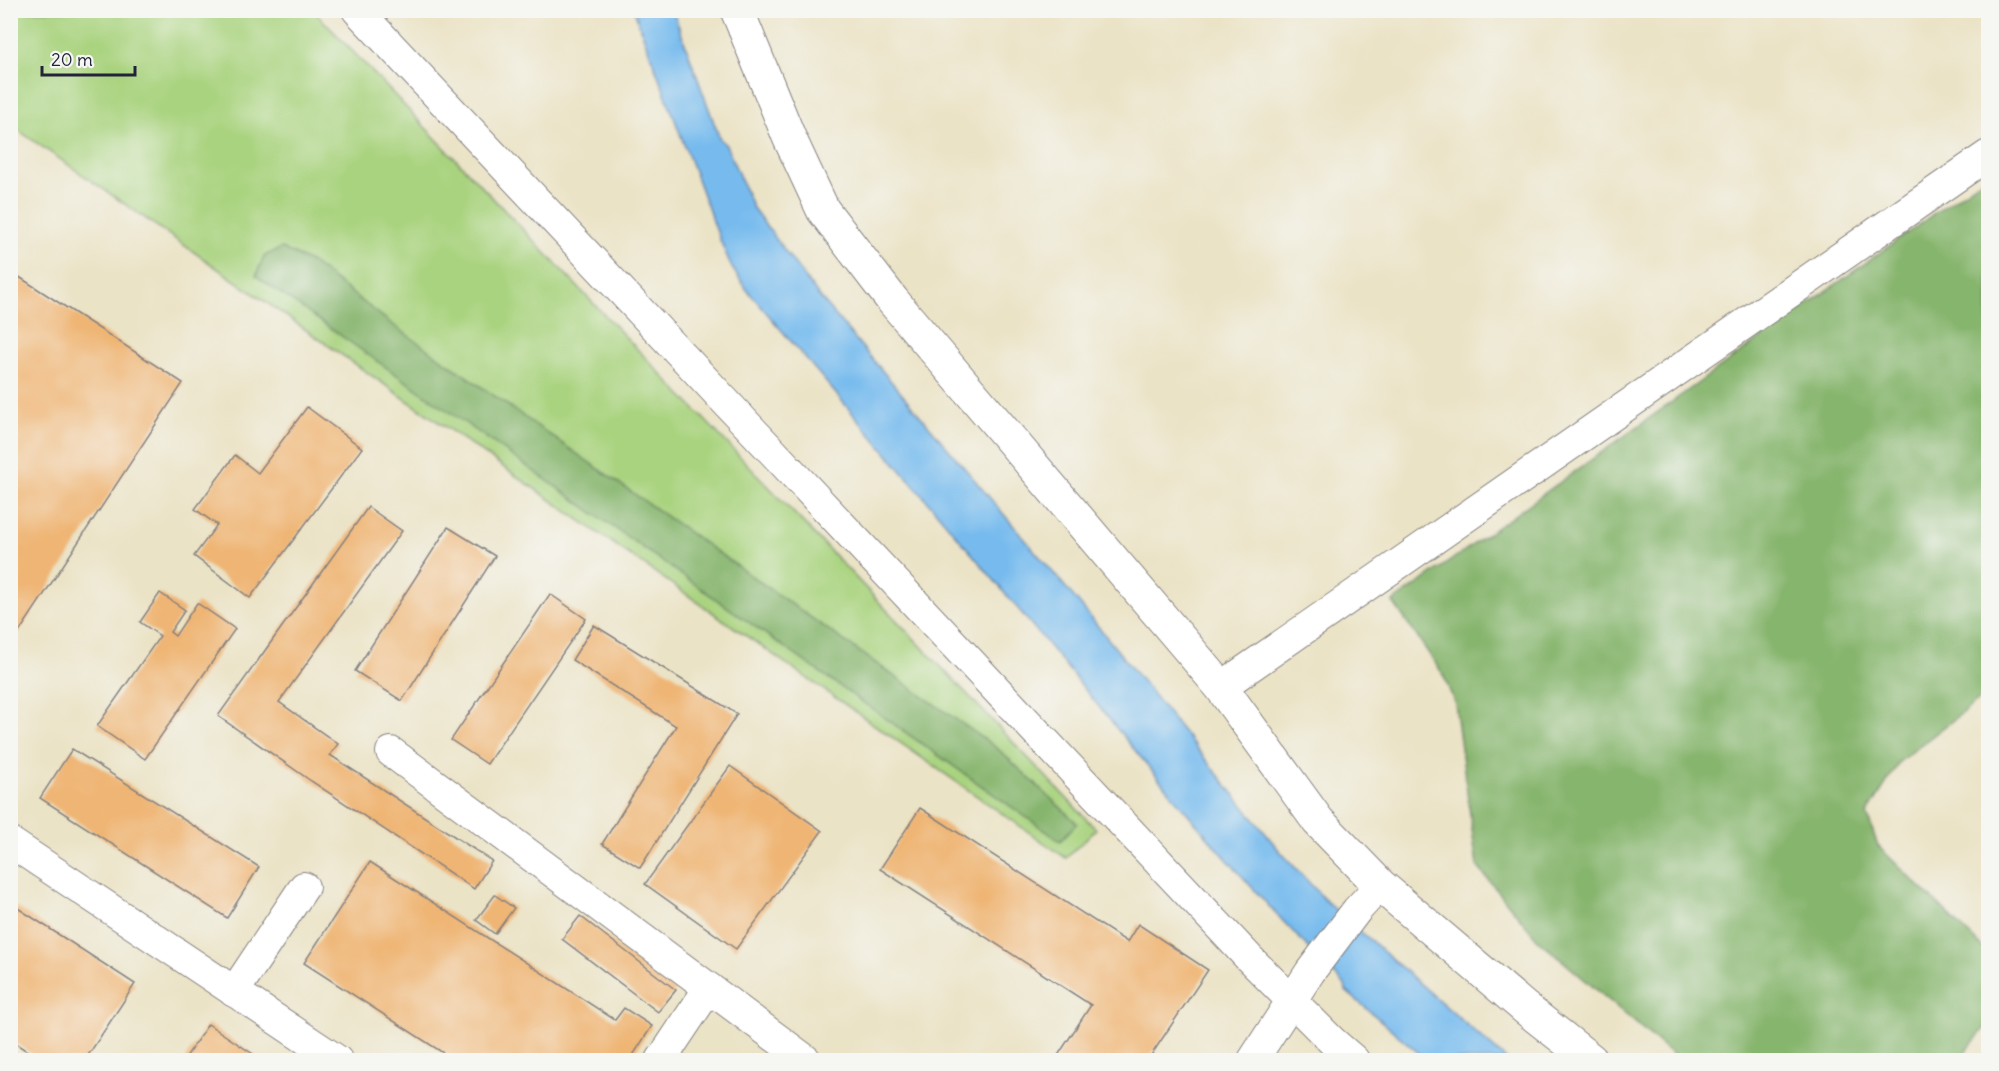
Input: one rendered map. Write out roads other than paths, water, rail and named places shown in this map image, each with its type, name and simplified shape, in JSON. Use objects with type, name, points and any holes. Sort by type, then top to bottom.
[{"type":"main road","points":[[737,10],[789,137],[823,210],[893,300],[1221,687],[1318,821],[1380,885],[1525,1008],[1591,1060]]},
{"type":"street","points":[[357,10],[1291,1000],[1354,1060]]},
{"type":"street","points":[[1221,687],[1989,155]]},
{"type":"street","points":[[391,752],[806,1060]]},
{"type":"street","points":[[10,842],[337,1060]]},
{"type":"street","points":[[1253,1060],[1310,972],[1380,885]]},
{"type":"street","points":[[234,992],[303,887]]},
{"type":"street","points":[[661,1060],[709,988]]},
{"type":"water","points":[[634,11],[673,11],[720,139],[726,145],[753,208],[818,295],[1079,603],[1279,850],[1327,902],[1507,1060],[1427,1060],[1346,991],[1345,985],[1268,906],[1195,823],[978,561],[747,290],[732,268],[720,240]]}]
